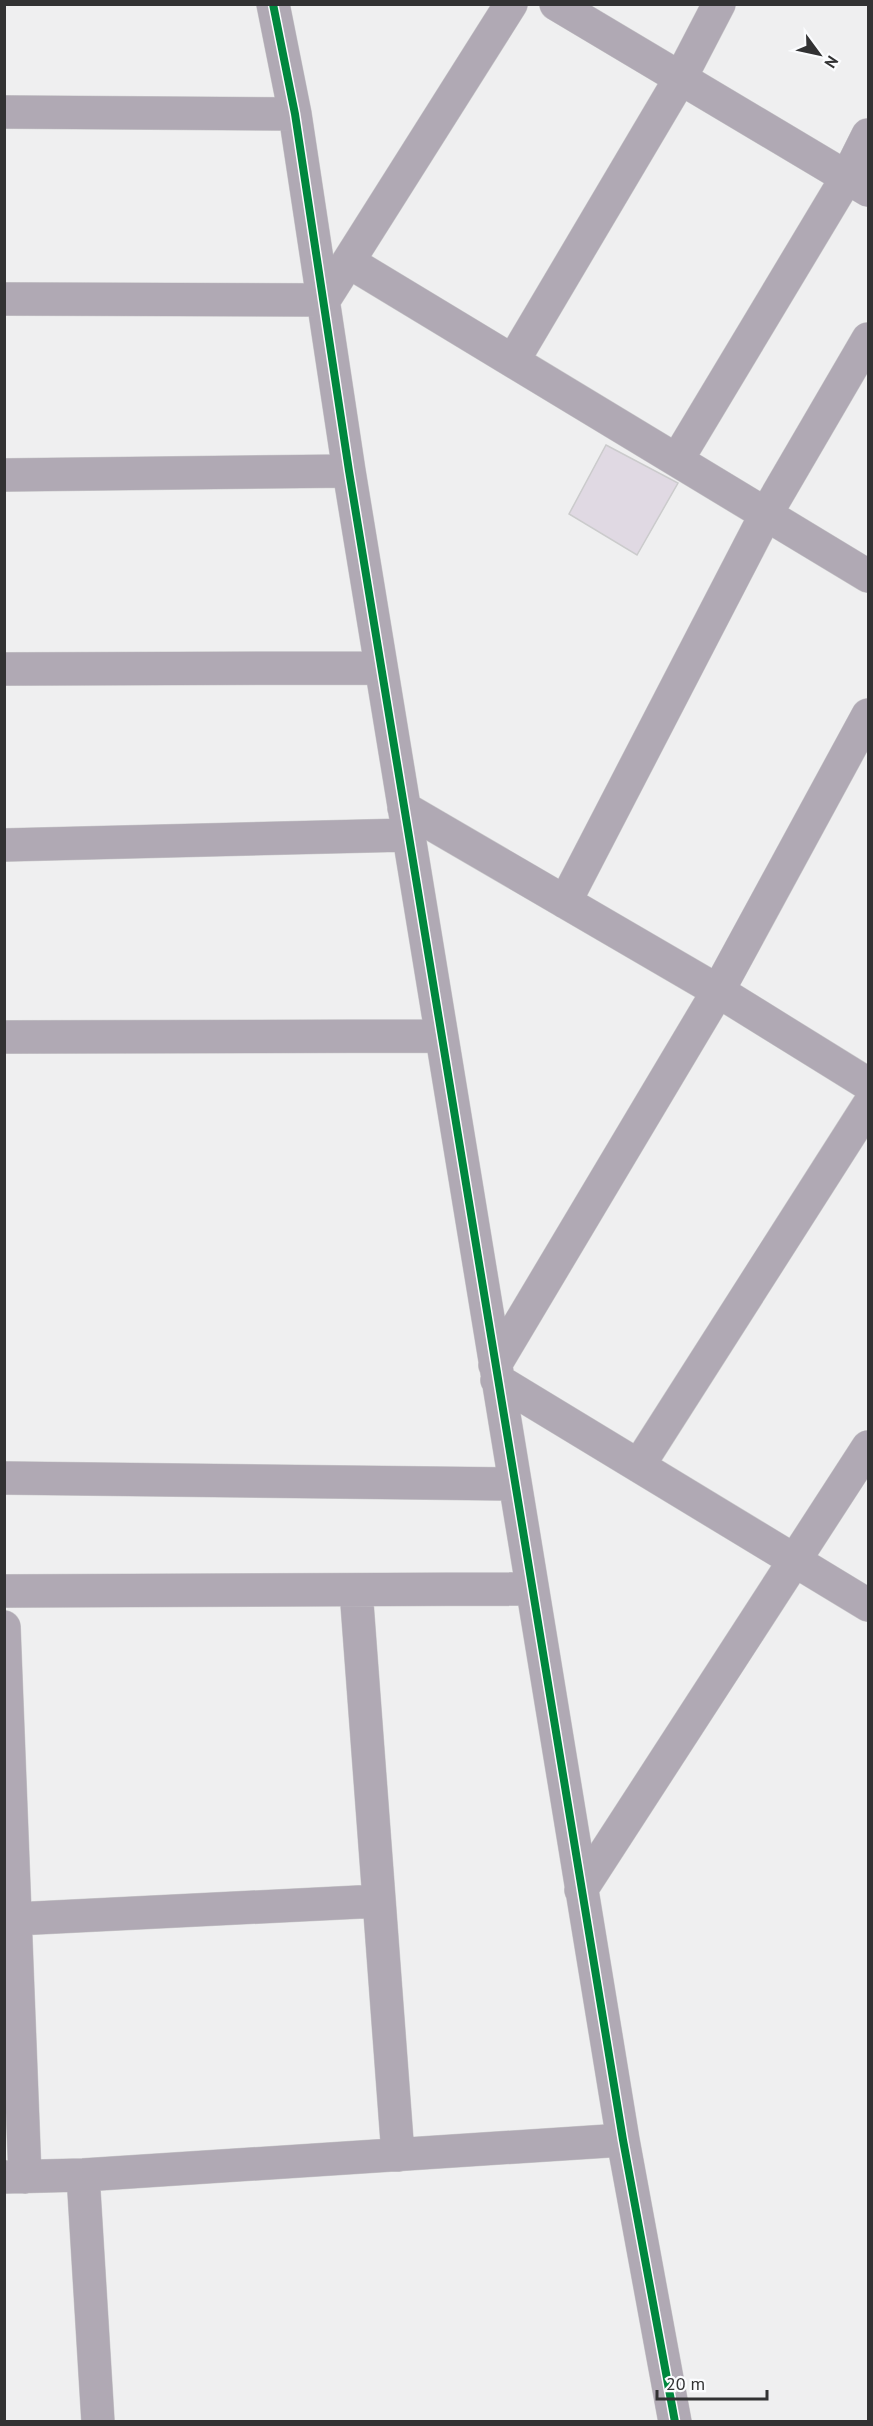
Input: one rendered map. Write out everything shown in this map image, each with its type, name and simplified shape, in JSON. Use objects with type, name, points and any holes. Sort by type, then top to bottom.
[{"type":"street","points":[[324,300],[511,4]]},
{"type":"street","points":[[556,4],[858,184]]},
{"type":"street","points":[[513,361],[680,79],[719,4]]},
{"type":"street","points":[[274,6],[295,114],[381,668],[581,1890],[623,2140],[675,2421]]},
{"type":"street","points":[[4,112],[295,114]]},
{"type":"street","points":[[677,460],[858,184],[868,135]]},
{"type":"street","points":[[349,262],[868,576]]},
{"type":"street","points":[[4,299],[324,300]]},
{"type":"street","points":[[565,902],[766,514],[868,339]]},
{"type":"street","points":[[4,475],[350,471]]},
{"type":"street","points":[[4,669],[381,668]]},
{"type":"street","points":[[496,1372],[718,991],[868,715]]},
{"type":"street","points":[[4,845],[406,822],[565,902],[718,991],[868,1084]]},
{"type":"street","points":[[4,1037],[441,1036]]},
{"type":"street","points":[[639,1465],[868,1106]]},
{"type":"street","points":[[496,1372],[639,1465],[868,1605]]},
{"type":"street","points":[[581,1890],[868,1447]]},
{"type":"street","points":[[4,1478],[514,1484]]},
{"type":"street","points":[[4,1591],[532,1589]]},
{"type":"street","points":[[356,1590],[398,2154]]},
{"type":"street","points":[[4,1627],[15,1920],[15,2177],[82,2175],[623,2140]]},
{"type":"street","points":[[15,1920],[379,1901]]},
{"type":"street","points":[[82,2175],[98,2421]]},
{"type":"building","points":[[606,445],[678,483],[637,555],[569,514]]},
{"type":"cycle path","points":[[273,4],[295,114],[349,471],[623,2140],[675,2422]]}]
